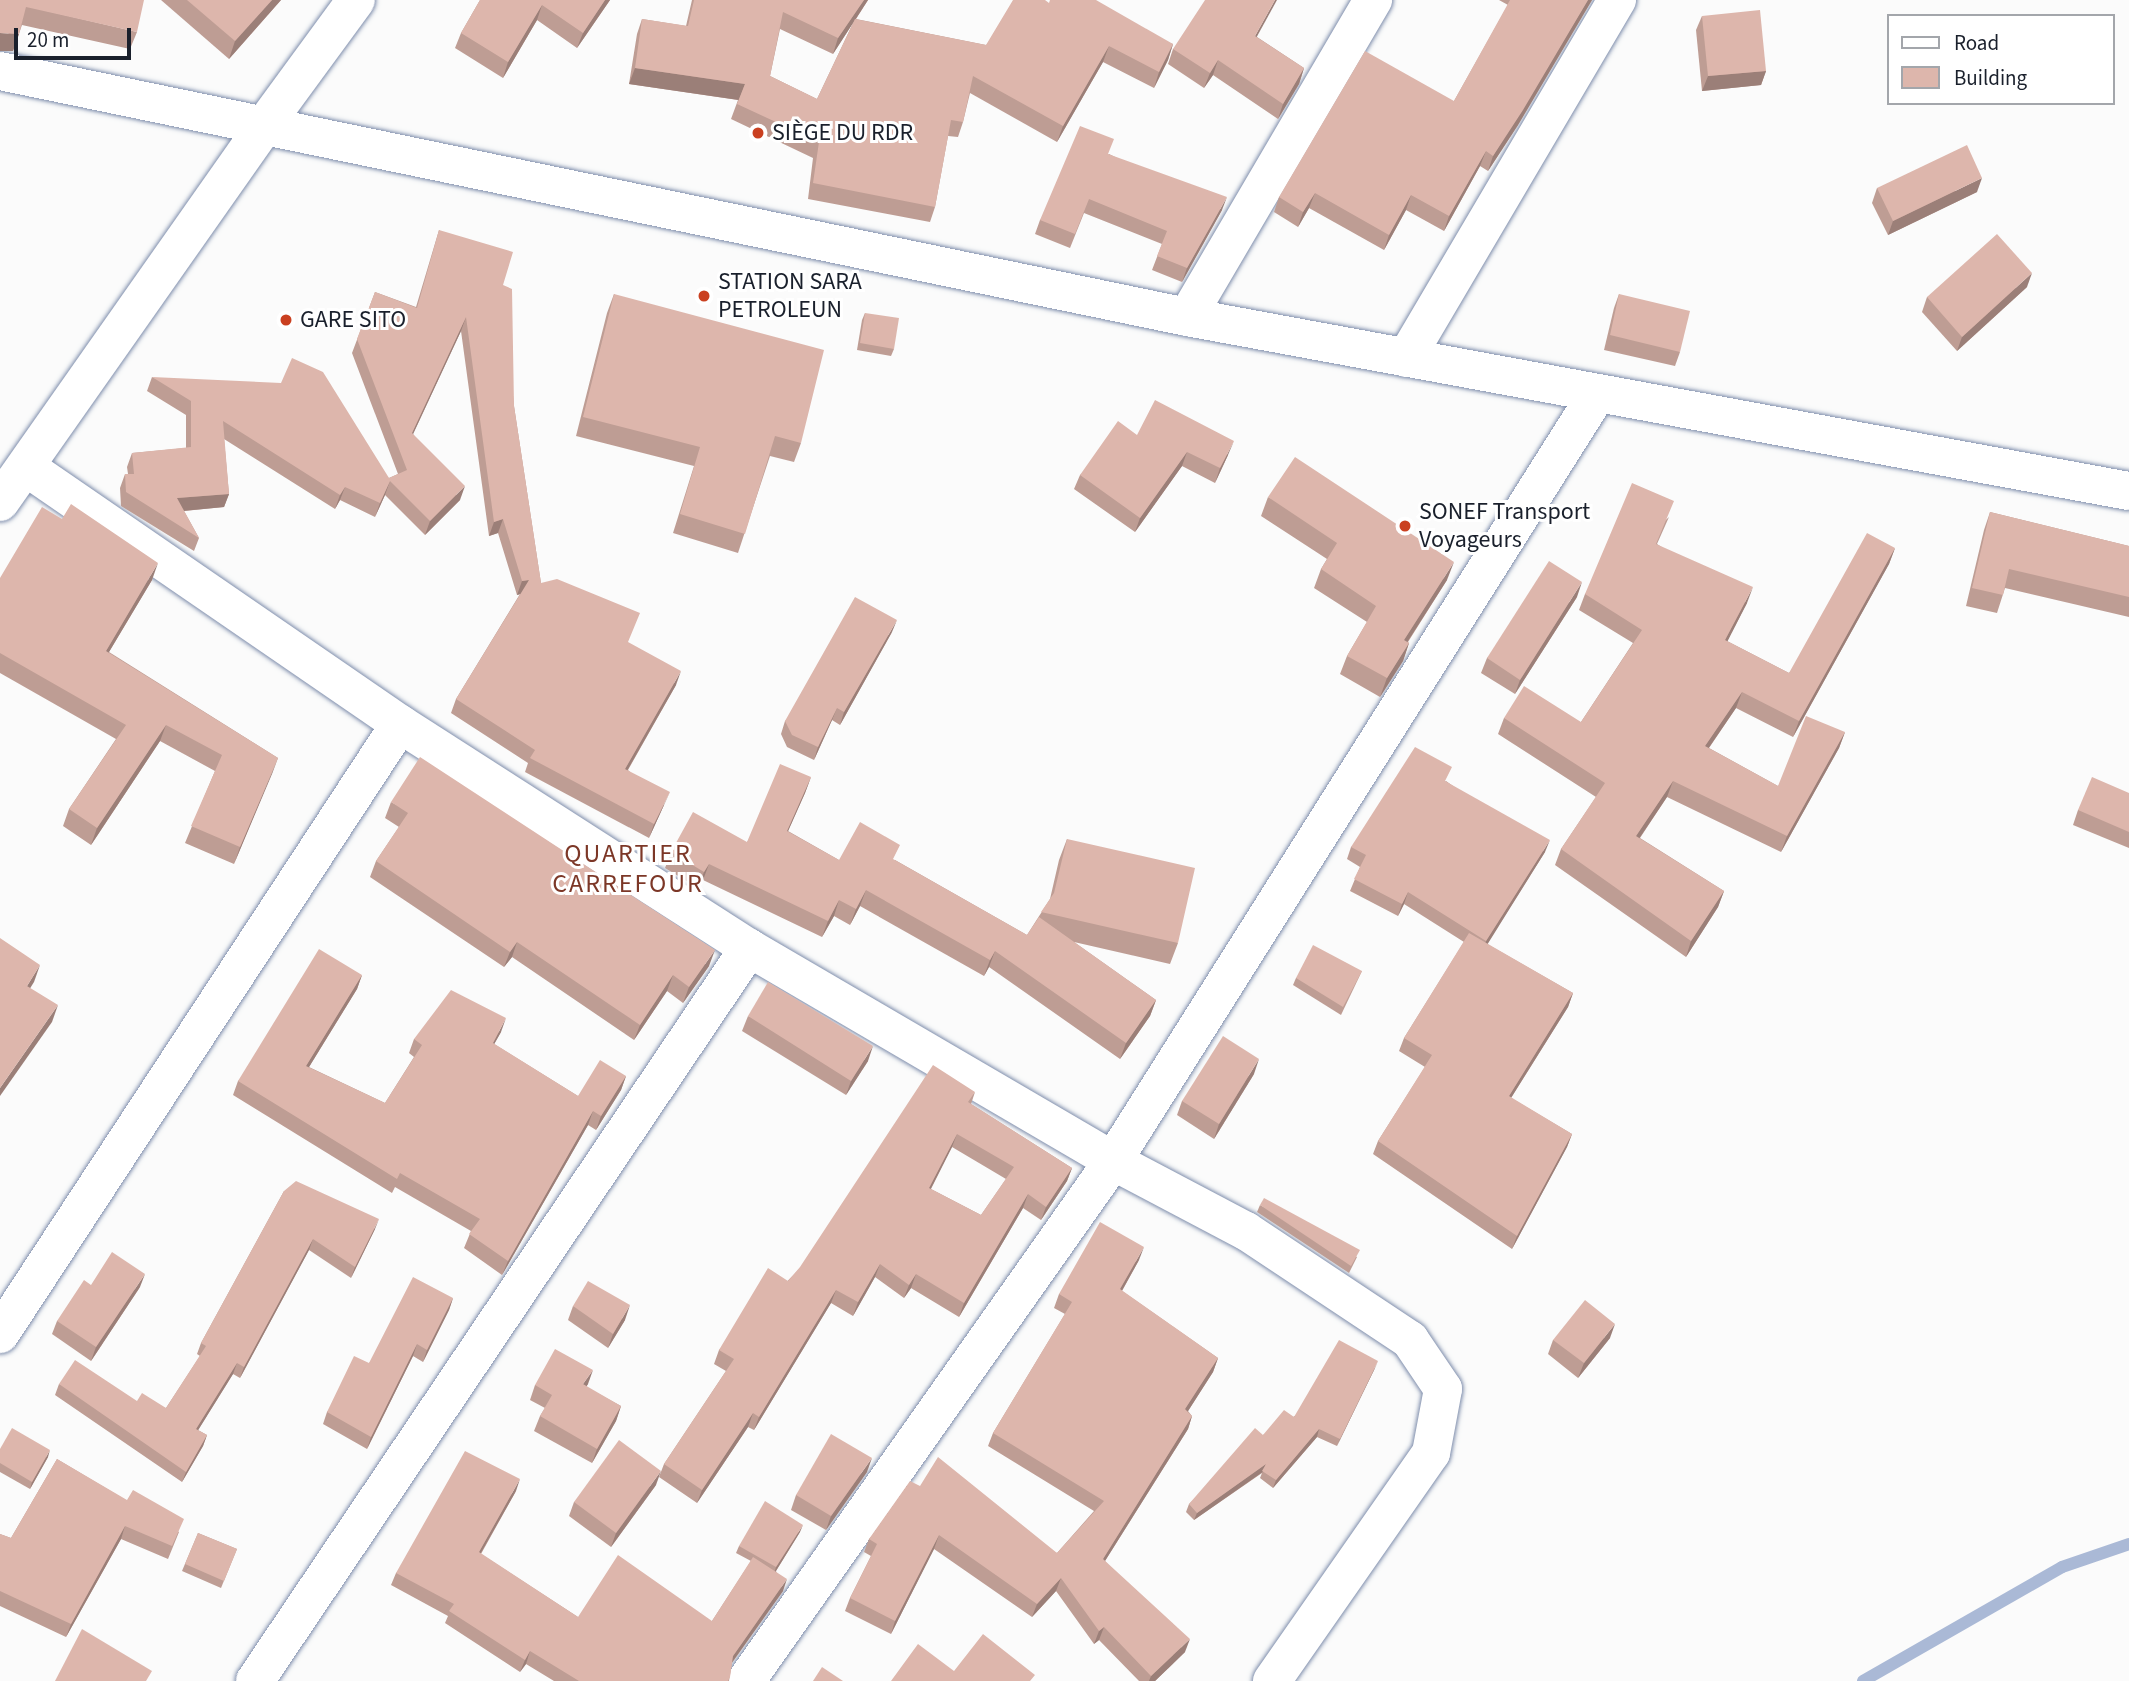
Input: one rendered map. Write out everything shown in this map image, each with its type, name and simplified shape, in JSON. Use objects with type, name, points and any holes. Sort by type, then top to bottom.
[{"type":"main road","points":[[0,502],[266,123],[356,0]]},
{"type":"main road","points":[[1187,317],[1373,0]]},
{"type":"main road","points":[[1406,358],[1617,0]]},
{"type":"main road","points":[[0,71],[266,123],[1187,317],[2129,491]]},
{"type":"main road","points":[[746,1681],[1113,1161],[1597,394]]},
{"type":"main road","points":[[26,467],[400,724],[749,948],[1113,1161],[1246,1231],[1410,1340],[1443,1389],[1432,1453],[1272,1681]]},
{"type":"main road","points":[[0,1334],[400,724]]},
{"type":"main road","points":[[255,1681],[749,948]]},
{"type":"building","points":[[0,0],[144,0],[137,32],[26,7],[19,34],[0,33]]},
{"type":"building","points":[[187,0],[272,0],[235,41]]},
{"type":"building","points":[[480,0],[605,0],[583,33],[542,5],[508,62],[461,33]]},
{"type":"building","points":[[694,0],[864,0],[838,38],[783,12],[770,76],[817,99],[855,19],[986,45],[1013,0],[1045,0],[1049,3],[1050,0],[1096,0],[1173,44],[1159,72],[1109,46],[1063,126],[973,76],[963,122],[951,120],[935,207],[813,183],[819,142],[737,104],[745,84],[635,68],[642,19],[688,26]]},
{"type":"building","points":[[1205,0],[1275,0],[1255,36],[1304,68],[1283,104],[1218,60],[1210,73],[1173,49]]},
{"type":"building","points":[[1510,0],[1588,0],[1523,110],[1493,156],[1486,151],[1449,216],[1411,195],[1389,235],[1315,193],[1303,212],[1279,197],[1365,51],[1454,101]]},
{"type":"building","points":[[1760,10],[1766,71],[1708,76],[1702,16]]},
{"type":"building","points":[[1080,126],[1114,139],[1108,154],[1227,197],[1187,268],[1157,256],[1167,231],[1089,199],[1075,234],[1040,220]]},
{"type":"building","points":[[1967,145],[1982,178],[1893,221],[1877,188]]},
{"type":"building","points":[[439,230],[513,252],[503,285],[512,289],[514,406],[541,583],[557,579],[640,613],[628,642],[681,671],[625,769],[670,792],[654,824],[530,758],[535,750],[456,699],[529,580],[522,581],[503,519],[494,522],[466,317],[412,433],[465,486],[430,521],[390,481],[380,503],[345,487],[340,495],[223,421],[229,494],[177,498],[199,538],[126,492],[125,474],[134,474],[132,453],[191,447],[191,401],[152,377],[281,383],[292,358],[323,372],[389,478],[407,470],[357,339],[375,292],[417,308]]},
{"type":"building","points":[[1997,234],[2032,273],[1962,337],[1927,297]]},
{"type":"building","points":[[614,294],[824,350],[801,443],[775,436],[745,534],[680,514],[700,447],[583,417]]},
{"type":"building","points":[[1619,294],[1690,311],[1680,352],[1610,335]]},
{"type":"building","points":[[865,313],[899,318],[894,349],[860,343]]},
{"type":"building","points":[[1155,400],[1234,441],[1220,468],[1187,452],[1140,518],[1080,475],[1118,421],[1137,435]]},
{"type":"building","points":[[1295,457],[1454,562],[1404,640],[1409,643],[1387,678],[1347,656],[1376,606],[1321,569],[1337,543],[1268,497]]},
{"type":"building","points":[[1632,483],[1674,501],[1656,544],[1753,587],[1725,640],[1789,673],[1867,533],[1895,548],[1799,721],[1742,692],[1705,746],[1778,786],[1806,716],[1845,732],[1787,836],[1673,781],[1636,836],[1724,891],[1691,941],[1561,849],[1605,783],[1504,718],[1524,686],[1581,722],[1642,630],[1585,594]]},
{"type":"building","points":[[71,504],[158,563],[106,651],[278,758],[240,847],[191,826],[222,755],[166,725],[97,828],[69,809],[126,725],[0,653],[0,578],[42,507],[62,519]]},
{"type":"building","points":[[1990,512],[2129,546],[2129,597],[2009,569],[2003,595],[1972,588]]},
{"type":"building","points":[[1549,561],[1582,582],[1520,680],[1487,658]]},
{"type":"building","points":[[855,597],[897,620],[844,712],[837,708],[818,747],[792,735],[785,721]]},
{"type":"building","points":[[1415,747],[1452,767],[1445,781],[1550,840],[1486,941],[1408,892],[1402,904],[1354,879],[1366,855],[1351,847]]},
{"type":"building","points":[[420,757],[715,950],[689,987],[673,975],[640,1025],[517,942],[510,952],[376,861],[408,813],[391,802]]},
{"type":"building","points":[[780,764],[811,777],[787,831],[839,860],[860,822],[900,845],[893,859],[1027,935],[1039,917],[1156,1000],[1126,1043],[995,951],[990,960],[866,890],[856,909],[839,900],[828,921],[709,864],[704,872],[671,852],[693,812],[747,842]]},
{"type":"building","points":[[2092,777],[2129,793],[2129,832],[2078,810]]},
{"type":"building","points":[[1067,839],[1195,868],[1178,943],[1041,912],[1054,893]]},
{"type":"building","points":[[1469,933],[1573,993],[1509,1096],[1572,1134],[1517,1236],[1378,1141],[1432,1055],[1404,1038]]},
{"type":"building","points":[[0,938],[40,965],[27,986],[58,1005],[0,1088]]},
{"type":"building","points":[[1313,945],[1362,971],[1343,1007],[1296,978]]},
{"type":"building","points":[[319,949],[362,975],[306,1066],[385,1103],[422,1045],[414,1039],[451,990],[506,1018],[493,1043],[578,1096],[600,1060],[626,1076],[601,1116],[593,1111],[508,1261],[469,1234],[480,1219],[400,1173],[397,1179],[238,1081]]},
{"type":"building","points":[[768,982],[873,1046],[851,1081],[748,1016]]},
{"type":"building","points":[[1223,1036],[1259,1059],[1219,1124],[1182,1101]]},
{"type":"building","points":[[933,1065],[975,1092],[968,1102],[1072,1168],[1046,1207],[1028,1194],[964,1303],[916,1274],[909,1285],[880,1264],[858,1302],[836,1290],[759,1417],[753,1413],[702,1490],[664,1464],[734,1359],[719,1350],[768,1268],[788,1281],[800,1267]],"holes":[[[957,1134],[1014,1167],[981,1215],[929,1188]]]},
{"type":"building","points":[[296,1181],[379,1219],[355,1267],[313,1239],[244,1367],[237,1363],[196,1429],[207,1435],[186,1472],[59,1384],[75,1360],[137,1401],[142,1393],[166,1408],[206,1346],[201,1343],[284,1191]]},
{"type":"building","points":[[1264,1198],[1360,1250],[1351,1266],[1260,1205]]},
{"type":"building","points":[[1100,1222],[1144,1247],[1120,1289],[1218,1358],[1185,1409],[1192,1416],[1103,1559],[1190,1639],[1151,1676],[1104,1627],[1099,1631],[1061,1578],[1037,1604],[939,1535],[895,1621],[850,1598],[877,1544],[869,1539],[910,1481],[920,1486],[938,1457],[1057,1553],[1104,1501],[993,1433],[1072,1302],[1059,1294]]},
{"type":"building","points":[[112,1252],[145,1274],[96,1347],[57,1321],[84,1280],[91,1285]]},
{"type":"building","points":[[413,1277],[453,1298],[427,1350],[417,1344],[371,1437],[327,1412],[354,1356],[369,1363]]},
{"type":"building","points":[[588,1281],[630,1305],[613,1334],[573,1306]]},
{"type":"building","points":[[1585,1300],[1615,1324],[1584,1363],[1553,1340]]},
{"type":"building","points":[[1339,1340],[1378,1361],[1340,1439],[1319,1429],[1276,1480],[1262,1471],[1266,1464],[1197,1513],[1189,1504],[1255,1428],[1263,1435],[1284,1410],[1294,1417]]},
{"type":"building","points":[[555,1349],[593,1370],[583,1384],[621,1406],[597,1449],[540,1416],[552,1395],[535,1385]]},
{"type":"building","points":[[12,1428],[50,1450],[32,1482],[0,1463],[0,1449]]},
{"type":"building","points":[[831,1434],[872,1458],[831,1516],[796,1495]]},
{"type":"building","points":[[619,1440],[661,1471],[616,1533],[574,1502]]},
{"type":"building","points":[[465,1451],[520,1479],[479,1552],[578,1617],[618,1555],[712,1621],[753,1557],[787,1579],[733,1656],[728,1681],[579,1681],[530,1651],[525,1660],[449,1611],[454,1604],[396,1573]]},
{"type":"building","points":[[57,1459],[127,1500],[133,1490],[184,1519],[172,1546],[125,1526],[71,1624],[0,1591],[0,1534],[11,1538]]},
{"type":"building","points":[[765,1501],[803,1525],[776,1567],[739,1546]]},
{"type":"building","points":[[198,1533],[237,1549],[224,1581],[185,1564]]},
{"type":"building","points":[[82,1629],[152,1671],[146,1681],[55,1681]]},
{"type":"building","points":[[983,1634],[1035,1675],[1030,1681],[891,1681],[918,1644],[954,1671]]},
{"type":"building","points":[[822,1667],[843,1681],[813,1681]]},
{"type":"waterway","points":[[1863,1681],[2062,1567],[2129,1544]]},
{"type":"place","name":"SIÈGE DU RDR","points":[[758,133]]},
{"type":"place","name":"STATION SARA PETROLEUN","points":[[704,296]]},
{"type":"place","name":"GARE SITO","points":[[286,320]]},
{"type":"place","name":"SONEF Transport Voyageurs","points":[[1405,526]]},
{"type":"district","name":"QUARTIER CARREFOUR","points":[[628,869]]}]
